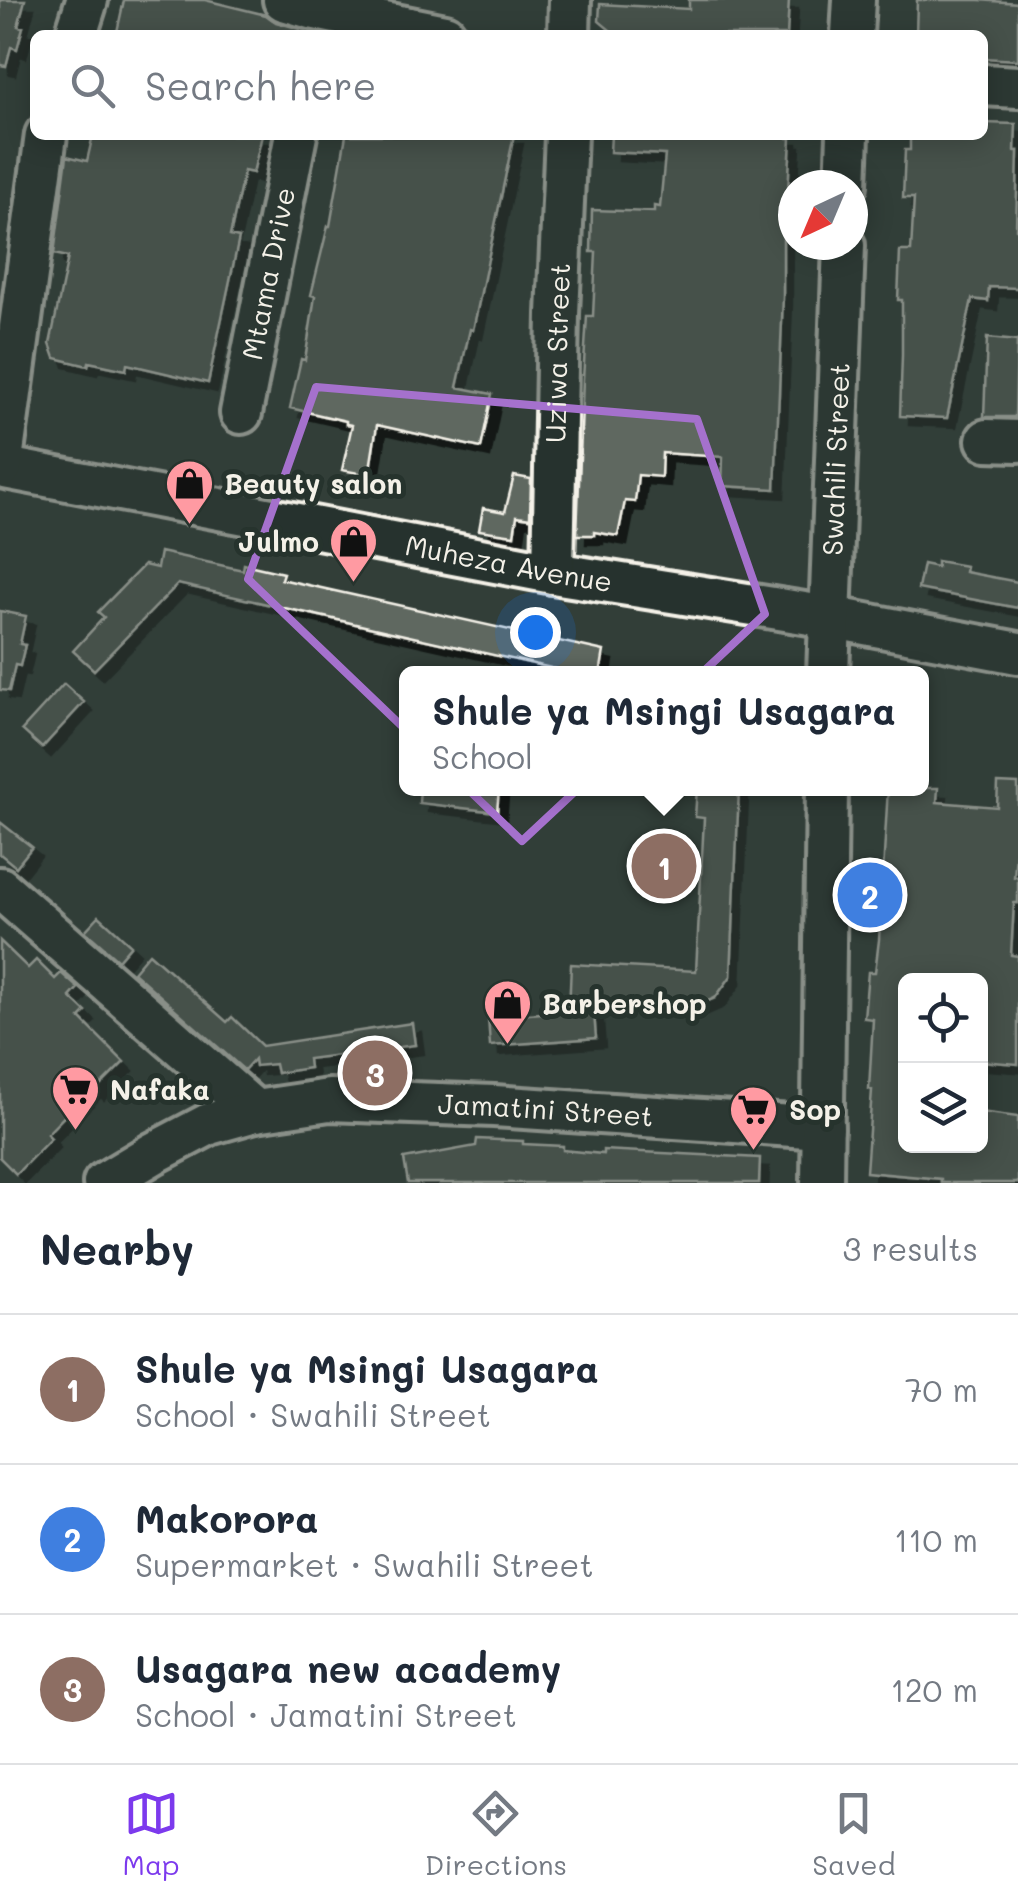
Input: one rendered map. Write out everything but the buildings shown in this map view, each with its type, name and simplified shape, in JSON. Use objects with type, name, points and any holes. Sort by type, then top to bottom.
[{"type":"street","points":[[78,30],[87,0]]},
{"type":"street","points":[[570,0],[570,30]]},
{"type":"street","points":[[852,30],[854,0]]},
{"type":"street","points":[[303,15],[410,30]]},
{"type":"street","points":[[988,85],[1018,86]]},
{"type":"street","points":[[1,467],[45,140]]},
{"type":"street","name":"Mtama Drive","points":[[241,413],[295,140]]},
{"type":"street","name":"Uziwa Street","points":[[553,573],[566,140]]},
{"type":"street","points":[[847,170],[848,140]]},
{"type":"street","name":"Swahili Street","points":[[828,666],[843,260]]},
{"type":"street","name":"Muheza Avenue","points":[[1,467],[553,573],[828,616],[1018,653]]},
{"type":"street","points":[[822,1183],[827,796]]},
{"type":"street","points":[[0,888],[254,1111]]},
{"type":"street","name":"Jamatini Street","points":[[104,1183],[209,1124],[254,1111],[329,1100],[494,1106],[823,1128]]},
{"type":"highlighted area","points":[[316,387],[697,419],[765,614],[522,841],[248,579]]},
{"type":"place","name":"Beauty salon","points":[[189,526]]},
{"type":"place","name":"Julmo","points":[[354,584]]},
{"type":"place","name":"Shule ya Msingi Usagara","points":[[664,866]]},
{"type":"place","name":"Makorora","points":[[870,895]]},
{"type":"place","name":"Barbershop","points":[[507,1046]]},
{"type":"place","name":"Usagara new academy","points":[[375,1073]]},
{"type":"place","name":"Nafaka","points":[[75,1132]]},
{"type":"place","name":"Sop","points":[[754,1152]]}]
